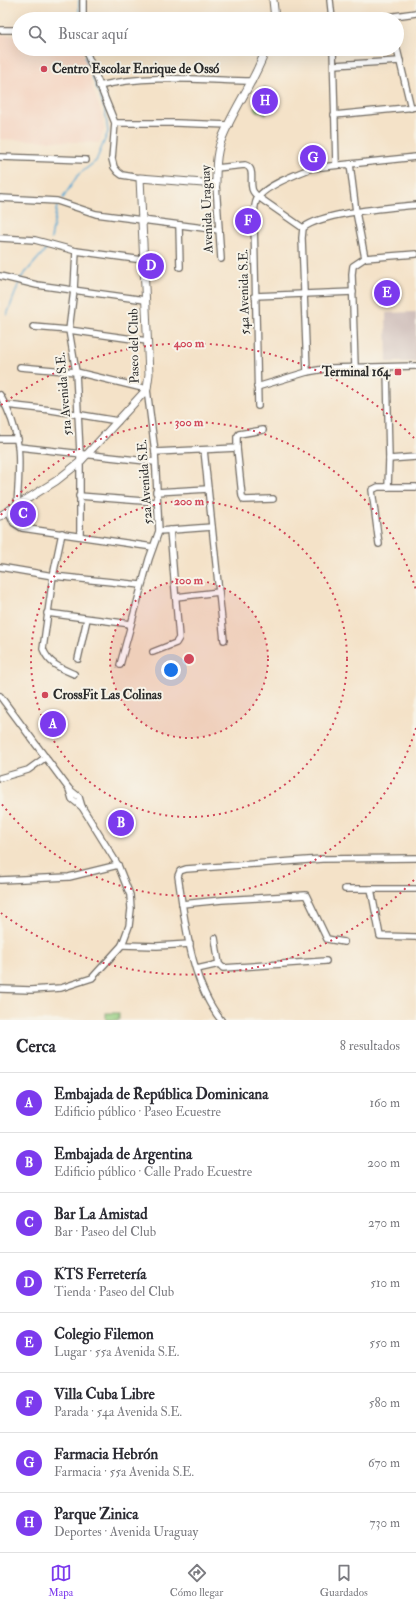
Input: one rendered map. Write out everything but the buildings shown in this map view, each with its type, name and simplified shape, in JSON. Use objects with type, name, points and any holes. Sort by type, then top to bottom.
[{"type":"street","points":[[83,0],[83,12]]},
{"type":"street","points":[[273,0],[274,12]]},
{"type":"street","points":[[330,0],[331,12]]},
{"type":"street","points":[[404,15],[416,13]]},
{"type":"street","points":[[0,30],[12,30]]},
{"type":"street","points":[[88,56],[99,86],[115,123],[112,159],[114,167],[118,172],[122,175],[140,178],[216,184]]},
{"type":"street","name":"Avenida Uraguay","points":[[221,259],[216,184],[216,168],[220,141],[252,81],[263,56]]},
{"type":"street","points":[[333,56],[336,165]]},
{"type":"street","points":[[334,115],[414,107],[399,56]]},
{"type":"street","points":[[334,65],[400,61]]},
{"type":"street","points":[[99,86],[123,80],[146,79],[252,81]]},
{"type":"street","points":[[115,123],[176,122],[229,125]]},
{"type":"street","points":[[0,157],[86,160]]},
{"type":"street","points":[[258,197],[266,190],[296,174],[312,168],[416,157]]},
{"type":"street","points":[[350,164],[356,212],[366,258]]},
{"type":"street","points":[[216,168],[245,165],[249,166],[251,169],[252,189],[258,197],[303,228]]},
{"type":"street","name":"Paseo del Club","points":[[0,516],[56,481],[80,462],[147,389],[149,374],[140,178]]},
{"type":"street","name":"54a Avenida S.E.","points":[[258,197],[255,205],[254,220],[258,406]]},
{"type":"street","points":[[0,198],[57,201],[96,214],[219,230]]},
{"type":"street","points":[[303,228],[316,221],[356,212],[416,205]]},
{"type":"street","points":[[179,225],[180,267]]},
{"type":"street","points":[[303,228],[302,238],[307,372]]},
{"type":"street","points":[[0,238],[35,240],[76,251],[143,260]]},
{"type":"street","name":"51a Avenida S.E.","points":[[76,251],[74,290],[69,330],[76,372],[80,453],[80,535]]},
{"type":"street","points":[[356,367],[352,274],[353,266],[366,258],[416,254]]},
{"type":"street","points":[[0,276],[37,285],[145,300]]},
{"type":"street","points":[[255,296],[353,292]]},
{"type":"street","points":[[33,327],[69,330],[147,341]]},
{"type":"street","points":[[257,386],[307,372],[330,368],[416,366]]},
{"type":"street","points":[[20,367],[76,372],[147,389]]},
{"type":"street","points":[[388,367],[388,487]]},
{"type":"street","name":"52a Avenida S.E.","points":[[120,665],[141,585],[159,531],[156,502],[155,462],[147,389]]},
{"type":"street","points":[[0,395],[15,425],[18,440],[17,504]]},
{"type":"street","points":[[6,405],[78,414],[118,421]]},
{"type":"street","points":[[263,430],[239,434],[237,437],[242,496],[244,500],[273,499]]},
{"type":"street","points":[[0,439],[18,440]]},
{"type":"street","points":[[19,447],[155,462]]},
{"type":"street","points":[[154,452],[237,448]]},
{"type":"street","points":[[204,450],[224,640]]},
{"type":"street","points":[[389,459],[416,457]]},
{"type":"street","points":[[379,544],[371,493],[372,490],[378,487],[416,487]]},
{"type":"street","points":[[156,492],[208,489]]},
{"type":"street","points":[[79,496],[156,502]]},
{"type":"street","points":[[8,510],[14,523],[22,528],[80,535],[153,547]]},
{"type":"street","points":[[159,531],[212,527]]},
{"type":"street","points":[[153,652],[176,643],[179,638],[170,530]]},
{"type":"street","points":[[62,533],[53,576],[43,649],[46,657],[52,663],[74,674]]},
{"type":"street","points":[[0,567],[53,576],[141,585]]},
{"type":"street","points":[[176,597],[219,592]]},
{"type":"street","points":[[47,613],[87,620],[131,624]]},
{"type":"street","points":[[78,659],[87,620]]},
{"type":"street","points":[[0,696],[69,789],[79,796],[82,807],[118,865],[130,895],[131,909],[129,926],[122,945],[92,978],[61,988],[31,990],[0,989]]},
{"type":"street","points":[[0,778],[28,770],[46,758]]},
{"type":"street","points":[[221,1020],[205,997],[190,944],[178,876],[180,871],[186,869],[322,860],[416,858]]},
{"type":"street","points":[[0,880],[69,877],[118,865]]},
{"type":"street","points":[[345,889],[416,889]]},
{"type":"street","points":[[371,889],[380,936],[416,937]]},
{"type":"street","points":[[182,904],[306,895],[327,938],[344,942]]},
{"type":"street","points":[[215,938],[219,964],[226,969],[326,960]]},
{"type":"street","points":[[122,945],[157,946],[190,944]]},
{"type":"street","points":[[197,969],[219,964]]},
{"type":"shaded area","name":"Centro Escolar Enrique de Ossó","points":[[0,35],[12,35],[12,56],[84,56],[102,115],[104,130],[99,143],[0,139]]},
{"type":"shaded area","points":[[416,312],[416,362],[387,362],[386,313]]},
{"type":"green space","points":[[264,87],[277,93],[266,115],[254,109]]},
{"type":"green space","points":[[106,1013],[119,1013],[119,1020],[106,1020]]},
{"type":"waterway","points":[[79,0],[79,12]]},
{"type":"waterway","points":[[63,198],[78,175],[96,161],[108,132],[105,110],[85,57]]},
{"type":"waterway","points":[[51,239],[57,206]]},
{"type":"waterway","points":[[20,279],[49,246]]},
{"type":"waterway","points":[[7,315],[19,283]]},
{"type":"place","name":"Centro Escolar Enrique de Ossó","points":[[44,69]]},
{"type":"place","name":"Parque Zinica","points":[[265,101]]},
{"type":"place","name":"Farmacia Hebrón","points":[[313,158]]},
{"type":"place","name":"Villa Cuba Libre","points":[[248,221]]},
{"type":"place","name":"KTS Ferretería","points":[[151,266]]},
{"type":"place","name":"Colegio Filemon","points":[[387,293]]},
{"type":"place","name":"Terminal 164","points":[[398,372]]},
{"type":"place","name":"Bar La Amistad","points":[[23,514]]},
{"type":"place","name":"CrossFit Las Colinas","points":[[45,695]]},
{"type":"place","name":"Embajada de República Dominicana","points":[[53,724]]},
{"type":"place","name":"Embajada de Argentina","points":[[121,823]]}]
